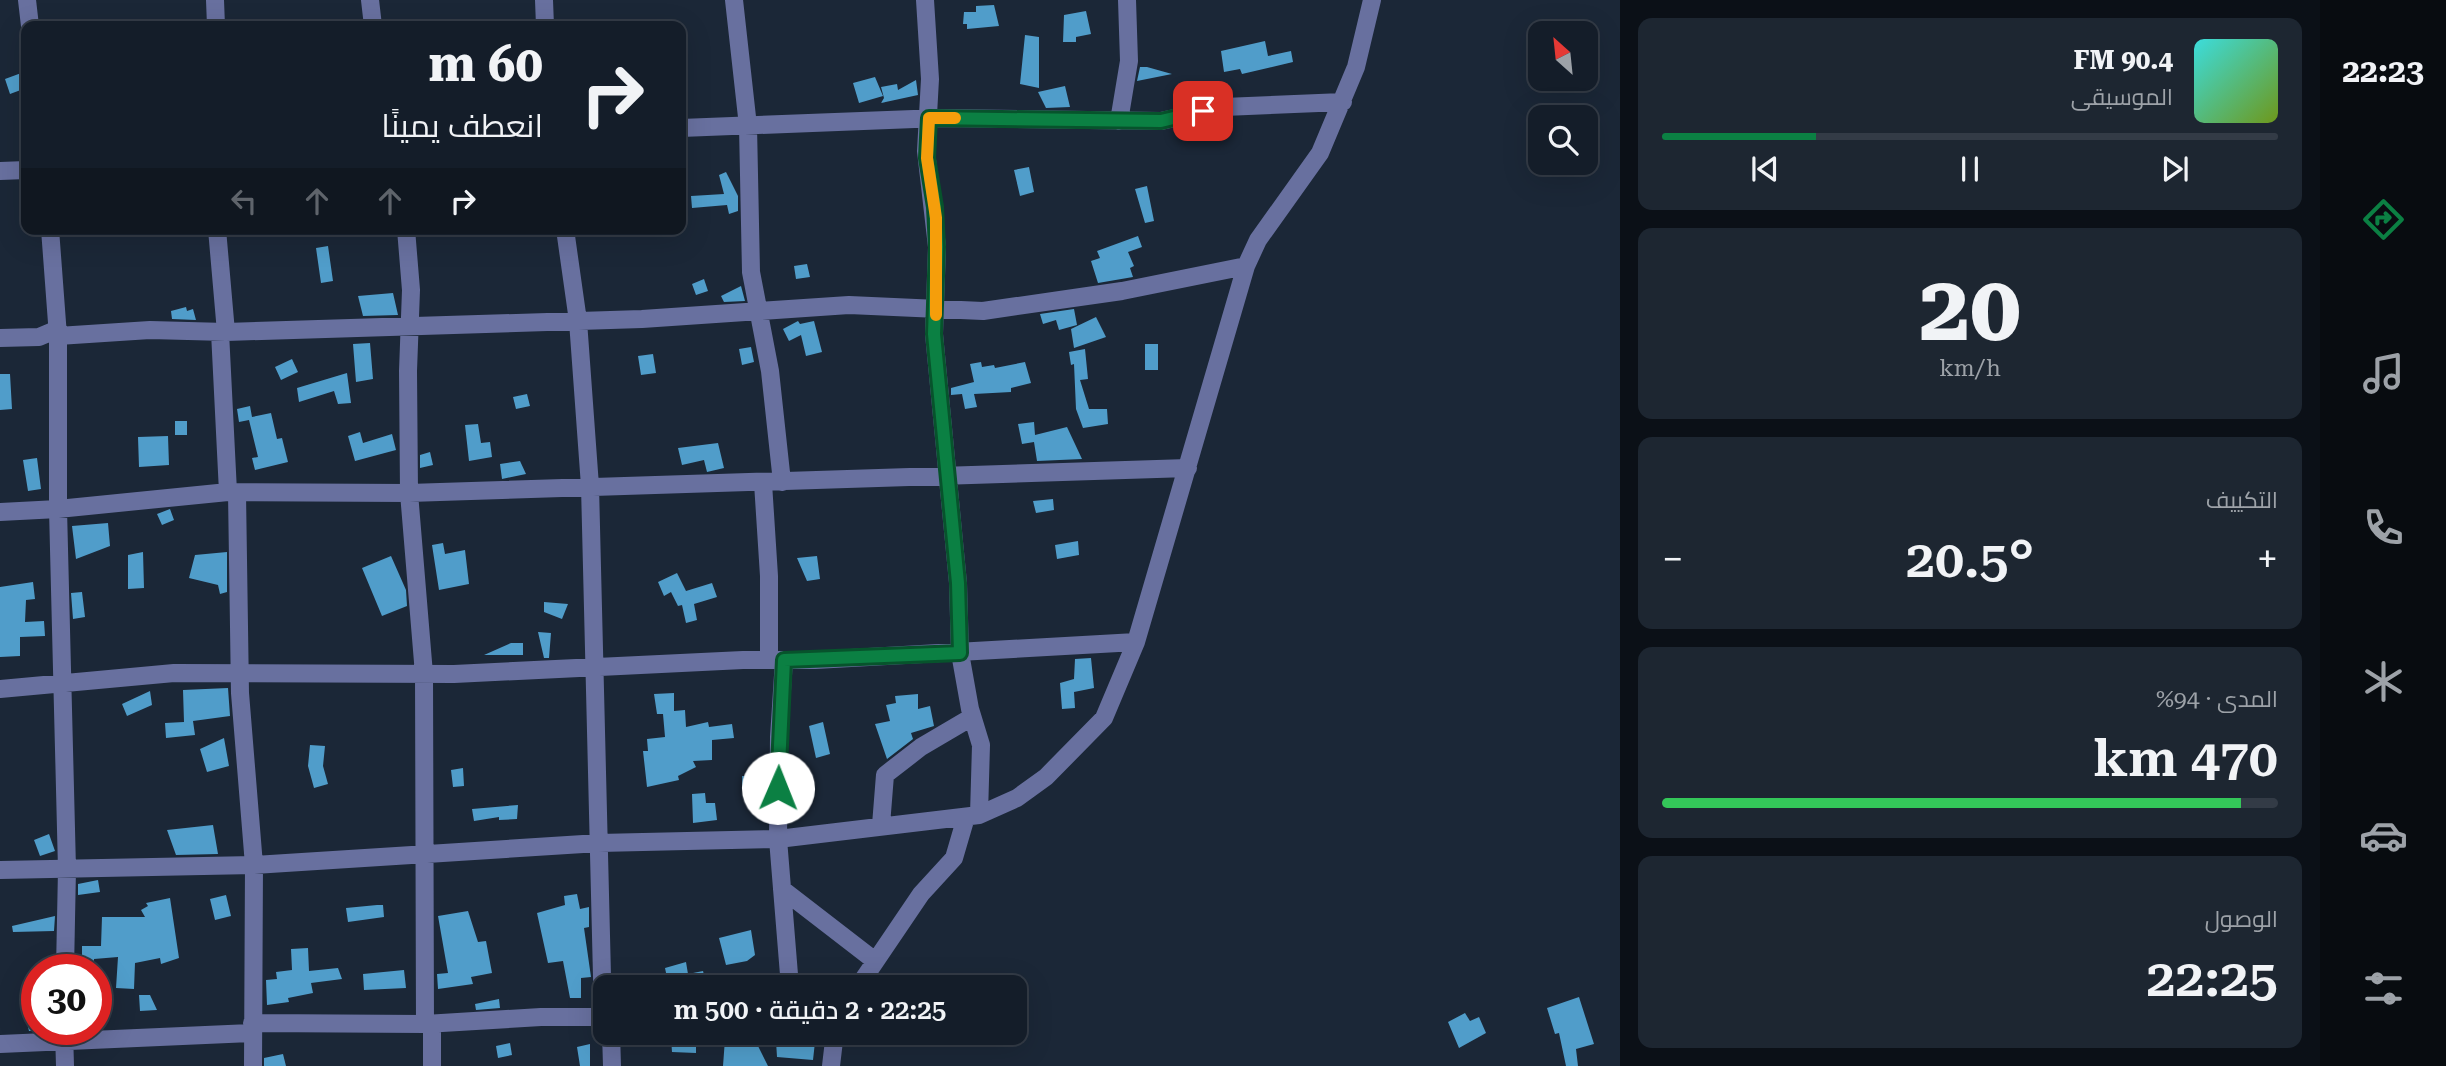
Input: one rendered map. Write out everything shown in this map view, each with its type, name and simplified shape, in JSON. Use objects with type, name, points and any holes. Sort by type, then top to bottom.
[{"type":"street","points":[[27,0],[29,21]]},
{"type":"street","points":[[215,0],[216,21]]},
{"type":"street","points":[[370,0],[372,21]]},
{"type":"street","points":[[544,0],[545,21]]},
{"type":"street","points":[[734,0],[748,125],[750,251],[770,371],[782,482]]},
{"type":"street","points":[[865,975],[921,894],[954,858],[972,816],[981,745],[972,717],[960,653],[958,583],[934,334],[937,307],[936,218],[927,158],[929,118],[925,0]]},
{"type":"street","points":[[1119,121],[1129,61],[1127,0]]},
{"type":"street","points":[[0,870],[254,865],[598,843],[778,839],[972,816],[1017,798],[1046,777],[1104,718],[1136,642],[1246,266],[1258,240],[1314,164],[1356,67],[1373,0]]},
{"type":"street","points":[[686,128],[929,118],[1161,121],[1224,107],[1343,102]]},
{"type":"street","points":[[0,171],[21,170]]},
{"type":"street","points":[[50,235],[58,333],[58,509],[67,869],[65,954]]},
{"type":"street","points":[[217,235],[240,673],[254,865],[253,1066]]},
{"type":"street","points":[[406,235],[411,290],[410,493],[424,674],[428,1024],[432,1066]]},
{"type":"street","points":[[566,235],[578,321],[590,486],[598,843],[605,975]]},
{"type":"street","points":[[0,338],[150,330],[223,332],[578,321],[849,305],[983,311],[1122,291],[1246,266]]},
{"type":"street","points":[[0,512],[232,492],[410,493],[1188,468]]},
{"type":"street","points":[[763,483],[777,660],[778,839],[789,975]]},
{"type":"street","points":[[0,689],[174,673],[424,674],[960,653],[1136,642]]},
{"type":"street","points":[[881,825],[885,775],[921,747],[972,717]]},
{"type":"street","points":[[782,889],[874,961]]},
{"type":"street","points":[[112,1033],[428,1024],[541,1017],[593,1021]]},
{"type":"street","points":[[0,1044],[21,1041]]},
{"type":"street","points":[[64,1045],[65,1066]]},
{"type":"street","points":[[610,1045],[612,1066]]},
{"type":"street","points":[[831,1066],[833,1045]]},
{"type":"building","points":[[994,5],[999,26],[967,29],[967,24],[963,24],[964,12],[976,12],[976,6]]},
{"type":"building","points":[[1086,11],[1091,34],[1076,37],[1076,42],[1063,42],[1064,15]]},
{"type":"building","points":[[1025,35],[1039,37],[1039,88],[1020,84]]},
{"type":"building","points":[[1265,41],[1268,56],[1291,51],[1293,62],[1242,74],[1240,69],[1224,72],[1221,51]]},
{"type":"building","points":[[1140,67],[1147,67],[1172,74],[1137,81]]},
{"type":"building","points":[[21,73],[21,90],[10,94],[5,79]]},
{"type":"building","points":[[875,77],[883,96],[859,103],[853,83]]},
{"type":"building","points":[[916,80],[918,95],[881,103],[884,98],[881,87],[897,84],[898,90]]},
{"type":"building","points":[[1065,86],[1070,107],[1046,108],[1038,92]]},
{"type":"building","points":[[1029,167],[1034,192],[1020,196],[1014,170]]},
{"type":"building","points":[[726,172],[738,196],[738,211],[729,214],[727,205],[692,208],[691,196],[724,194],[719,175]]},
{"type":"building","points":[[1147,186],[1154,221],[1145,223],[1135,189]]},
{"type":"building","points":[[1138,236],[1142,247],[1128,252],[1134,266],[1130,268],[1133,277],[1098,283],[1091,261],[1100,258],[1097,251]]},
{"type":"building","points":[[328,246],[333,281],[321,283],[316,248]]},
{"type":"building","points":[[807,264],[810,277],[796,279],[794,266]]},
{"type":"building","points":[[704,279],[708,291],[696,295],[692,284]]},
{"type":"building","points":[[741,286],[745,301],[724,302],[721,296]]},
{"type":"building","points":[[393,293],[398,315],[363,316],[358,296]]},
{"type":"building","points":[[186,307],[187,311],[193,309],[196,320],[172,319],[171,311]]},
{"type":"building","points":[[1074,309],[1077,325],[1059,330],[1056,320],[1043,324],[1040,314]]},
{"type":"building","points":[[1096,317],[1106,337],[1074,348],[1071,329]]},
{"type":"building","points":[[798,321],[800,324],[814,321],[822,352],[806,356],[801,335],[789,341],[783,329]]},
{"type":"building","points":[[370,343],[373,379],[356,382],[353,344]]},
{"type":"building","points":[[1145,344],[1158,344],[1158,370],[1145,370]]},
{"type":"building","points":[[751,347],[754,362],[742,365],[739,349]]},
{"type":"building","points":[[1085,349],[1088,379],[1080,380],[1089,409],[1107,409],[1108,424],[1083,428],[1076,409],[1074,364],[1071,365],[1069,352]]},
{"type":"building","points":[[653,354],[656,373],[641,375],[638,356]]},
{"type":"building","points":[[292,359],[298,372],[281,380],[275,367]]},
{"type":"building","points":[[981,362],[982,367],[994,365],[995,368],[1025,362],[1031,383],[1011,388],[1011,392],[974,394],[977,407],[965,409],[962,394],[951,395],[951,388],[974,382],[970,364]]},
{"type":"building","points":[[347,373],[351,403],[338,404],[334,391],[299,402],[297,388]]},
{"type":"building","points":[[0,374],[10,374],[12,409],[0,410]]},
{"type":"building","points":[[527,394],[530,406],[516,409],[513,397]]},
{"type":"building","points":[[250,406],[252,417],[271,413],[277,439],[282,438],[288,462],[255,470],[252,458],[258,457],[249,420],[239,422],[237,409]]},
{"type":"building","points":[[175,421],[187,421],[187,435],[175,435]]},
{"type":"building","points":[[1034,422],[1035,435],[1067,427],[1082,459],[1037,461],[1034,442],[1022,444],[1018,424]]},
{"type":"building","points":[[478,424],[481,443],[490,442],[492,457],[469,461],[465,425]]},
{"type":"building","points":[[360,432],[363,443],[392,434],[396,450],[355,461],[348,436]]},
{"type":"building","points":[[168,436],[169,465],[139,467],[138,437]]},
{"type":"building","points":[[718,443],[724,468],[707,472],[704,460],[682,465],[678,448]]},
{"type":"building","points":[[430,452],[433,465],[420,468],[420,455]]},
{"type":"building","points":[[37,458],[41,489],[28,491],[23,460]]},
{"type":"building","points":[[520,461],[526,474],[502,479],[500,464]]},
{"type":"building","points":[[1053,499],[1054,510],[1036,513],[1033,501]]},
{"type":"building","points":[[170,509],[174,520],[162,525],[157,514]]},
{"type":"building","points":[[108,523],[110,546],[76,559],[72,526]]},
{"type":"building","points":[[1078,541],[1079,555],[1057,559],[1055,545]]},
{"type":"building","points":[[443,543],[445,554],[465,550],[469,584],[439,590],[432,545]]},
{"type":"building","points":[[143,552],[144,588],[128,589],[128,555]]},
{"type":"building","points":[[227,552],[227,592],[220,594],[218,585],[189,578],[195,555]]},
{"type":"building","points":[[391,556],[406,590],[407,606],[382,616],[362,568]]},
{"type":"building","points":[[817,556],[820,579],[807,581],[797,558]]},
{"type":"building","points":[[677,573],[686,591],[712,583],[717,597],[694,604],[697,620],[686,623],[682,605],[678,606],[671,592],[664,596],[658,582]]},
{"type":"building","points":[[33,582],[35,599],[26,600],[25,622],[44,621],[45,636],[20,637],[20,656],[0,657],[0,587]]},
{"type":"building","points":[[82,592],[85,617],[73,619],[71,593]]},
{"type":"building","points":[[544,602],[568,604],[562,619],[544,612]]},
{"type":"building","points":[[538,632],[551,633],[549,658],[544,658]]},
{"type":"building","points":[[511,643],[523,643],[523,655],[484,655]]},
{"type":"building","points":[[1091,658],[1094,688],[1074,692],[1075,708],[1062,709],[1060,683],[1074,679],[1075,659]]},
{"type":"building","points":[[228,688],[230,716],[193,721],[195,735],[166,738],[165,723],[184,722],[183,690]]},
{"type":"building","points":[[150,691],[152,705],[127,716],[122,704]]},
{"type":"building","points":[[674,693],[674,711],[685,710],[686,727],[708,722],[709,727],[732,724],[734,738],[712,740],[712,760],[693,761],[696,767],[678,776],[679,780],[647,787],[643,751],[648,751],[647,739],[665,737],[663,714],[657,714],[654,694]]},
{"type":"building","points":[[918,694],[918,709],[930,706],[934,726],[911,733],[913,739],[887,759],[875,724],[890,721],[886,705],[896,703],[895,696]]},
{"type":"building","points":[[823,722],[830,754],[816,758],[809,726]]},
{"type":"building","points":[[224,738],[229,766],[207,772],[200,749]]},
{"type":"building","points":[[310,745],[325,746],[323,766],[328,784],[314,788],[308,766]]},
{"type":"building","points":[[463,768],[464,786],[453,787],[451,770]]},
{"type":"building","points":[[742,776],[755,776],[756,788],[742,789]]},
{"type":"building","points":[[705,793],[706,803],[715,803],[717,820],[693,823],[692,794]]},
{"type":"building","points":[[518,805],[517,819],[499,820],[499,817],[474,821],[472,809]]},
{"type":"building","points":[[213,825],[218,854],[176,855],[167,830]]},
{"type":"building","points":[[49,834],[55,851],[40,856],[34,840]]},
{"type":"building","points":[[98,880],[100,892],[78,895],[78,884]]},
{"type":"building","points":[[577,894],[580,909],[589,907],[589,927],[584,928],[591,977],[581,978],[581,998],[570,998],[563,961],[548,963],[537,913],[565,905],[564,896]]},
{"type":"building","points":[[226,895],[231,916],[215,920],[210,899]]},
{"type":"building","points":[[170,898],[179,958],[161,964],[160,958],[135,963],[134,989],[116,988],[118,957],[112,958],[112,954],[82,954],[82,946],[101,946],[102,917],[145,917],[141,910],[148,906],[146,903]]},
{"type":"building","points":[[383,905],[384,917],[348,922],[346,908]]},
{"type":"building","points":[[468,911],[478,942],[486,941],[492,973],[471,977],[473,984],[438,989],[437,974],[448,973],[438,916]]},
{"type":"building","points":[[55,916],[54,931],[13,932],[12,926]]},
{"type":"building","points":[[751,930],[755,955],[747,961],[726,965],[719,938]]},
{"type":"building","points":[[308,948],[309,971],[338,968],[342,979],[311,983],[313,993],[288,998],[289,1002],[267,1005],[266,980],[277,979],[276,972],[292,970],[291,949]]},
{"type":"building","points":[[686,962],[688,974],[703,971],[704,975],[666,975],[665,968]]},
{"type":"building","points":[[404,970],[406,988],[364,990],[363,974]]},
{"type":"building","points":[[139,995],[150,995],[157,1010],[140,1011]]},
{"type":"building","points":[[1579,997],[1594,1044],[1576,1049],[1578,1066],[1566,1066],[1559,1033],[1555,1034],[1547,1008]]},
{"type":"building","points":[[499,999],[500,1008],[476,1010],[475,1004]]},
{"type":"building","points":[[1465,1013],[1470,1021],[1479,1017],[1486,1033],[1459,1048],[1448,1022]]},
{"type":"building","points":[[510,1043],[512,1055],[498,1058],[496,1046]]},
{"type":"building","points":[[590,1044],[590,1066],[580,1066],[577,1047]]},
{"type":"building","points":[[672,1045],[696,1045],[696,1053],[672,1052]]},
{"type":"building","points":[[725,1045],[758,1045],[768,1066],[723,1066]]},
{"type":"building","points":[[776,1045],[815,1045],[813,1060],[777,1057]]},
{"type":"building","points":[[283,1054],[286,1066],[264,1066],[264,1058]]},
{"type":"slow traffic","points":[[936,315],[936,218],[926,151],[929,118],[955,118]]},
{"type":"route","points":[[778,788],[784,660],[960,653],[958,583],[934,334],[937,247],[935,207],[926,151],[929,118],[1161,121],[1203,111]]}]
